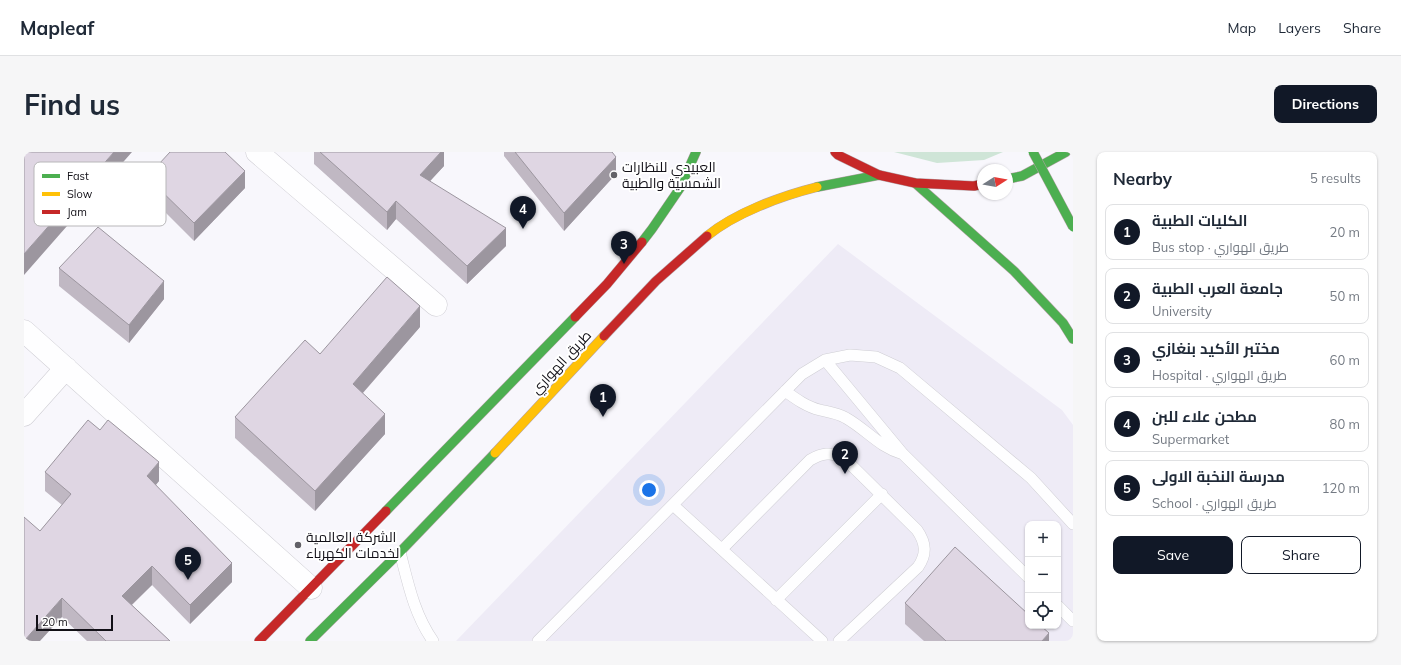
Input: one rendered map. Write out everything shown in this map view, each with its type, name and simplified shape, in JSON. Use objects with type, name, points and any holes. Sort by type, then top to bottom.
[{"type":"highway","name":"طريق الهواري","points":[[259,641],[607,284],[652,229],[680,188],[696,152]]},
{"type":"highway","points":[[835,152],[838,155],[879,175],[915,183],[977,185]]},
{"type":"highway","points":[[1033,152],[1073,227]]},
{"type":"highway","points":[[1013,178],[1022,176],[1066,152]]},
{"type":"highway","name":"طريق الهواري","points":[[310,641],[400,552],[517,430],[656,281],[691,249],[717,228],[764,204],[815,187],[879,175]]},
{"type":"highway","points":[[915,183],[1014,271],[1063,323],[1073,339]]},
{"type":"street","points":[[258,152],[436,306]]},
{"type":"street","points":[[24,331],[311,588]]},
{"type":"street","points":[[24,415],[66,368]]},
{"type":"lane","points":[[538,641],[802,374],[825,360],[850,355],[876,357],[900,368],[1031,478],[1073,524]]},
{"type":"lane","points":[[825,360],[903,454],[1025,574]]},
{"type":"lane","points":[[785,391],[794,398],[811,407],[846,417],[878,442],[892,451],[903,454]]},
{"type":"lane","points":[[722,549],[810,460],[818,455],[830,453],[843,457],[918,530],[925,546],[925,554],[918,567],[839,641]]},
{"type":"lane","points":[[776,600],[882,494]]},
{"type":"lane","points":[[673,504],[822,641]]},
{"type":"lane","points":[[400,552],[416,612],[433,641]]},
{"type":"lane","points":[[1061,609],[1073,621]]},
{"type":"shaded area","points":[[838,244],[1062,410],[1073,425],[1073,641],[456,641]]},
{"type":"green space","points":[[894,152],[1003,152],[984,160],[937,163]]},
{"type":"building","points":[[24,152],[114,152],[105,162],[34,162],[34,226],[49,226],[24,254]]},
{"type":"building","points":[[170,152],[225,152],[245,171],[194,223],[166,196],[166,162],[161,162]]},
{"type":"building","points":[[320,152],[441,152],[420,175],[506,228],[467,266],[396,201],[387,212]]},
{"type":"building","points":[[515,152],[612,152],[616,157],[564,213]]},
{"type":"building","points":[[98,227],[164,281],[129,325],[59,268]]},
{"type":"building","points":[[387,277],[420,306],[353,384],[385,414],[315,491],[235,417],[305,340],[320,354]]},
{"type":"building","points":[[88,420],[100,430],[108,420],[159,462],[147,476],[232,563],[190,605],[152,566],[122,596],[170,641],[106,641],[62,598],[24,641],[24,517],[40,531],[71,494],[45,472]]},
{"type":"building","points":[[955,547],[1025,611],[1025,629],[1044,629],[1049,633],[1042,641],[946,641],[905,603]]},
{"type":"traffic: fast","points":[[642,242],[680,188],[696,152]]},
{"type":"traffic: fast","points":[[1033,152],[1073,227]]},
{"type":"traffic: fast","points":[[1013,178],[1022,176],[1066,152]]},
{"type":"traffic: fast","points":[[817,187],[879,175]]},
{"type":"traffic: fast","points":[[915,183],[1014,271],[1063,323],[1073,339]]},
{"type":"traffic: fast","points":[[386,511],[575,317]]},
{"type":"traffic: fast","points":[[310,641],[400,552],[495,453]]},
{"type":"traffic: slow","points":[[707,236],[731,220],[759,206],[817,187]]},
{"type":"traffic: slow","points":[[495,453],[604,336]]},
{"type":"traffic: jam","points":[[835,152],[838,155],[879,175],[915,183],[977,185]]},
{"type":"traffic: jam","points":[[604,336],[656,281],[707,236]]},
{"type":"traffic: jam","points":[[575,317],[607,284],[642,242]]},
{"type":"traffic: jam","points":[[259,641],[386,511]]},
{"type":"place","name":"العبيدي للنظارات الشمسية والطبية","points":[[614,175]]},
{"type":"place","name":"مطحن علاء للبن","points":[[523,229]]},
{"type":"place","name":"مختبر الأكيد بنغازي","points":[[624,264]]},
{"type":"place","name":"الكليات الطبية","points":[[603,417]]},
{"type":"place","name":"جامعة العرب الطبية","points":[[845,474]]},
{"type":"place","name":"الشركة العالمية لخدمات الكهرباء","points":[[298,545]]},
{"type":"place","name":"مدرسة النخبة الاولى","points":[[188,580]]}]
